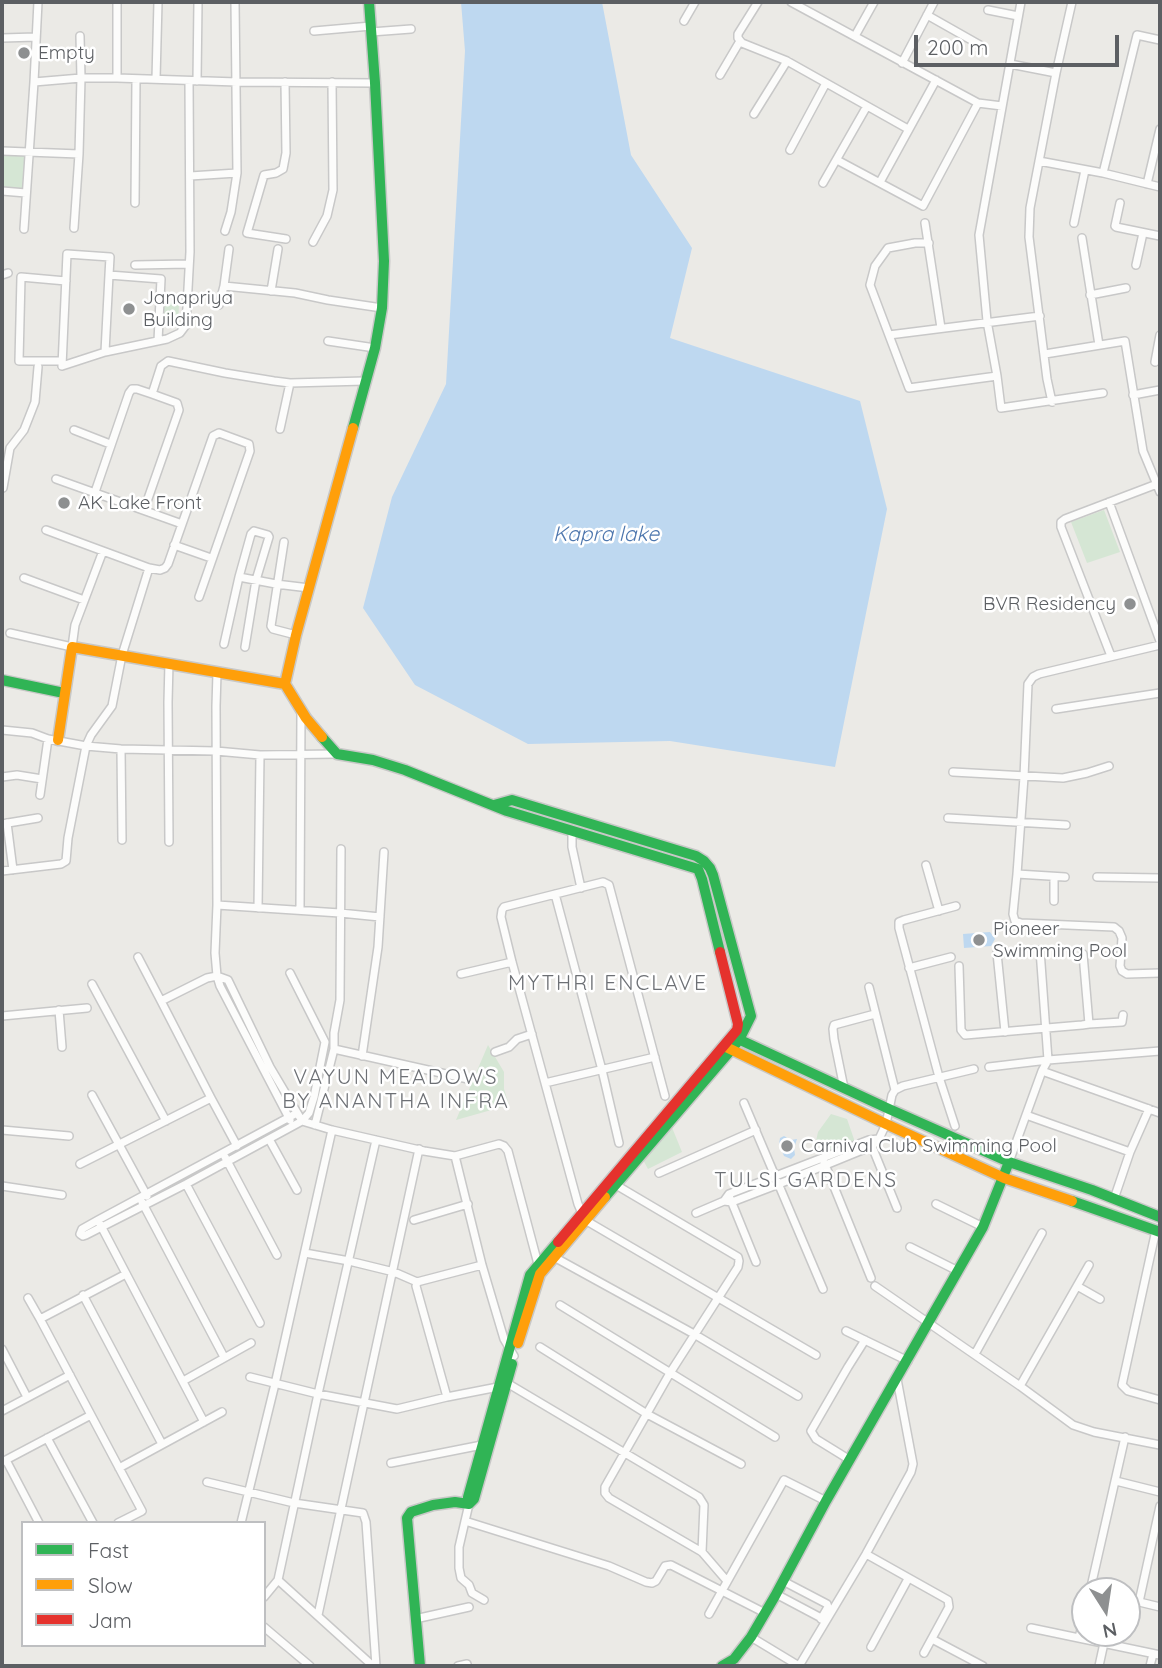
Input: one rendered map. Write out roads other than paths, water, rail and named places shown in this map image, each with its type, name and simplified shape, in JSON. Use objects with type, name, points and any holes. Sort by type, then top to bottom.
[{"type":"street","points":[[24,229],[38,2]]},
{"type":"street","points":[[117,2],[117,78]]},
{"type":"street","points":[[156,79],[158,2]]},
{"type":"street","points":[[105,352],[110,257],[67,254],[62,366],[105,352],[180,334],[186,326],[198,2]]},
{"type":"street","points":[[225,231],[237,173],[235,2]]},
{"type":"street","points":[[337,754],[301,711],[285,684],[375,348],[382,308],[384,261],[369,2]]},
{"type":"street","points":[[684,21],[695,2]]},
{"type":"street","points":[[758,2],[738,34],[744,45],[787,61],[908,129]]},
{"type":"street","points":[[791,2],[978,103],[1002,106]]},
{"type":"street","points":[[855,36],[874,2]]},
{"type":"street","points":[[902,63],[934,2]]},
{"type":"street","points":[[1021,2],[979,235],[987,321],[1001,408],[1103,393]]},
{"type":"street","points":[[1052,402],[1029,237],[1030,208],[1072,2]]},
{"type":"street","points":[[988,10],[1018,16]]},
{"type":"street","points":[[927,15],[979,45]]},
{"type":"street","points":[[314,31],[411,29]]},
{"type":"street","points":[[1103,173],[1137,35],[1160,40]]},
{"type":"street","points":[[74,228],[79,154],[80,36]]},
{"type":"street","points":[[2,38],[36,37]]},
{"type":"street","points":[[720,75],[740,41]]},
{"type":"street","points":[[754,114],[787,61]]},
{"type":"street","points":[[1010,64],[1056,73]]},
{"type":"street","points":[[34,82],[117,78],[375,83]]},
{"type":"street","points":[[135,203],[136,79]]},
{"type":"street","points":[[880,182],[936,80]]},
{"type":"street","points":[[285,82],[286,153],[283,169],[264,175],[247,233],[286,239]]},
{"type":"street","points":[[313,242],[327,216],[333,190],[332,82]]},
{"type":"street","points":[[790,150],[827,83]]},
{"type":"street","points":[[836,160],[923,206],[978,103]]},
{"type":"street","points":[[823,183],[867,106]]},
{"type":"street","points":[[1147,184],[1160,128]]},
{"type":"street","points":[[2,151],[79,154]]},
{"type":"street","points":[[1039,162],[1103,173],[1160,187]]},
{"type":"street","points":[[1074,223],[1085,170]]},
{"type":"street","points":[[190,176],[237,173]]},
{"type":"street","points":[[2,191],[26,193]]},
{"type":"street","points":[[1120,203],[1116,227],[1160,236]]},
{"type":"street","points":[[925,223],[941,328]]},
{"type":"street","points":[[1136,265],[1143,233]]},
{"type":"street","points":[[1082,238],[1100,345]]},
{"type":"street","points":[[929,243],[888,248],[875,266],[870,285],[909,388],[997,376]]},
{"type":"street","points":[[219,305],[229,249]]},
{"type":"street","points":[[271,291],[278,249]]},
{"type":"street","points":[[135,265],[189,264]]},
{"type":"street","points":[[110,275],[161,279],[158,341]]},
{"type":"street","points":[[62,361],[19,361],[21,277],[66,281]]},
{"type":"street","points":[[224,286],[295,293],[382,308]]},
{"type":"street","points":[[1090,295],[1126,288]]},
{"type":"street","points":[[889,335],[1040,316]]},
{"type":"street","points":[[1155,362],[1160,335]]},
{"type":"street","points":[[328,341],[375,348]]},
{"type":"street","points":[[1045,354],[1125,341],[1143,451],[1159,488],[1109,502],[1061,522],[1111,656]]},
{"type":"street","points":[[152,394],[161,366],[169,361],[225,373],[298,382],[365,381]]},
{"type":"street","points":[[3,488],[10,448],[24,430],[35,402],[38,367]]},
{"type":"street","points":[[280,429],[298,382]]},
{"type":"street","points":[[94,492],[129,393],[136,388],[177,403],[179,410],[144,510]]},
{"type":"street","points":[[1133,395],[1160,390]]},
{"type":"street","points":[[74,430],[110,444]]},
{"type":"street","points":[[46,530],[149,568],[165,568],[213,436],[219,433],[249,444],[250,451],[199,597]]},
{"type":"street","points":[[56,480],[182,524]]},
{"type":"street","points":[[1109,502],[1160,643],[1039,674],[1032,677],[1028,684],[1013,914],[1015,921],[1021,923],[1114,927],[1122,938],[1122,971],[1127,974],[1160,973]]},
{"type":"street","points":[[224,644],[239,577],[254,531],[269,536],[256,580],[245,647]]},
{"type":"street","points":[[284,542],[271,628],[296,635]]},
{"type":"street","points":[[174,545],[211,558]]},
{"type":"street","points":[[40,795],[64,693],[75,625],[103,551]]},
{"type":"street","points":[[2,871],[65,862],[86,746],[112,706],[122,655],[149,568]]},
{"type":"street","points":[[239,577],[309,588]]},
{"type":"street","points":[[23,578],[84,600]]},
{"type":"street","points":[[10,633],[72,647],[285,684]]},
{"type":"street","points":[[169,663],[169,842]]},
{"type":"street","points":[[217,673],[217,976],[293,1126]]},
{"type":"street","points":[[2,680],[64,693]]},
{"type":"street","points":[[1056,709],[1160,693]]},
{"type":"street","points":[[300,910],[301,711]]},
{"type":"street","points":[[2,730],[32,733],[86,746],[260,755],[337,754],[373,760],[507,811],[702,866]]},
{"type":"street","points":[[121,748],[122,840]]},
{"type":"street","points":[[258,908],[260,755]]},
{"type":"street","points":[[953,772],[1063,778],[1109,766]]},
{"type":"street","points":[[2,777],[17,775],[42,779]]},
{"type":"street","points":[[494,805],[512,800],[696,856],[702,866],[702,879],[737,1014],[738,1027],[736,1038],[616,1185],[530,1275],[512,1354]]},
{"type":"street","points":[[13,870],[4,824],[38,818]]},
{"type":"street","points":[[948,818],[1066,824]]},
{"type":"street","points":[[572,831],[572,847],[581,888]]},
{"type":"street","points":[[315,1125],[334,1049],[340,986],[341,849]]},
{"type":"street","points":[[362,1056],[378,947],[384,852]]},
{"type":"street","points":[[926,865],[939,911]]},
{"type":"street","points":[[1017,874],[1065,877]]},
{"type":"street","points":[[1054,877],[1054,901]]},
{"type":"street","points":[[1097,877],[1160,878]]},
{"type":"street","points":[[665,1097],[607,883],[503,908],[501,917],[512,961],[583,1217],[816,1354]]},
{"type":"street","points":[[555,894],[619,1143]]},
{"type":"street","points":[[217,905],[380,918]]},
{"type":"street","points":[[955,1126],[899,928],[904,919],[956,906]]},
{"type":"street","points":[[722,1666],[734,1659],[765,1613],[781,1597],[826,1501],[983,1227],[1048,1060],[1040,950]]},
{"type":"street","points":[[997,953],[1005,1031]]},
{"type":"street","points":[[1083,954],[1089,1024]]},
{"type":"street","points":[[138,957],[237,1146]]},
{"type":"street","points":[[909,968],[951,957]]},
{"type":"street","points":[[461,974],[512,961]]},
{"type":"street","points":[[959,966],[962,1033],[973,1035],[1122,1022],[1123,1015]]},
{"type":"street","points":[[145,1200],[187,1184],[302,1121],[309,1113],[325,1042],[290,973]]},
{"type":"street","points":[[161,1000],[207,978],[217,976],[228,980],[270,1068],[302,1121],[455,1156],[499,1144],[504,1146],[508,1151],[538,1264]]},
{"type":"street","points":[[92,984],[166,1121]]},
{"type":"street","points":[[869,987],[895,1090]]},
{"type":"street","points":[[2,1025],[2,1016],[87,1008]]},
{"type":"street","points":[[59,1010],[62,1047]]},
{"type":"street","points":[[844,1088],[834,1039],[834,1025],[875,1014]]},
{"type":"street","points":[[495,1052],[532,1034]]},
{"type":"street","points":[[736,1038],[1009,1162],[1160,1217]]},
{"type":"street","points":[[728,1048],[1004,1178],[1158,1231],[1122,1385],[1128,1391],[1160,1400]]},
{"type":"street","points":[[469,1504],[474,1499],[503,1385],[537,1278],[583,1217],[728,1048]]},
{"type":"street","points":[[334,1049],[468,1079]]},
{"type":"street","points":[[989,1067],[1160,1051]]},
{"type":"street","points":[[545,1083],[655,1057]]},
{"type":"street","points":[[696,1213],[879,1139],[895,1090],[974,1069]]},
{"type":"street","points":[[1042,1072],[1160,1113]]},
{"type":"street","points":[[93,1095],[224,1357]]},
{"type":"street","points":[[80,1164],[211,1098]]},
{"type":"street","points":[[744,1103],[822,1289]]},
{"type":"street","points":[[1114,1199],[1130,1152],[1149,1109]]},
{"type":"street","points":[[204,1422],[100,1224],[297,1113]]},
{"type":"street","points":[[1026,1115],[1130,1152]]},
{"type":"street","points":[[2,1130],[69,1136]]},
{"type":"street","points":[[242,1521],[332,1130]]},
{"type":"street","points":[[659,1173],[756,1130]]},
{"type":"street","points":[[269,1139],[297,1190]]},
{"type":"street","points":[[266,1595],[278,1580],[376,1140]]},
{"type":"street","points":[[870,1143],[897,1208]]},
{"type":"street","points":[[318,1615],[419,1149]]},
{"type":"street","points":[[223,1154],[277,1255]]},
{"type":"street","points":[[455,1156],[482,1265],[504,1339],[512,1354]]},
{"type":"street","points":[[823,1162],[873,1282],[1073,1425],[1094,1432],[1160,1445]]},
{"type":"street","points":[[187,1184],[260,1323]]},
{"type":"street","points":[[616,1185],[738,1256],[740,1261],[670,1373],[605,1487],[609,1498],[702,1552],[727,1581]]},
{"type":"street","points":[[2,1186],[62,1195]]},
{"type":"street","points":[[728,1199],[756,1262]]},
{"type":"street","points":[[936,1204],[983,1227]]},
{"type":"street","points":[[414,1220],[467,1205]]},
{"type":"street","points":[[975,1354],[1042,1233]]},
{"type":"street","points":[[910,1247],[958,1272]]},
{"type":"street","points":[[305,1253],[394,1272],[417,1282],[482,1265]]},
{"type":"street","points":[[554,1257],[694,1334],[798,1396]]},
{"type":"street","points":[[1020,1386],[1089,1265]]},
{"type":"street","points":[[40,1319],[126,1273]]},
{"type":"street","points":[[417,1282],[447,1397]]},
{"type":"street","points":[[1077,1286],[1100,1299]]},
{"type":"street","points":[[83,1295],[162,1444]]},
{"type":"street","points":[[28,1298],[142,1511],[122,1521]]},
{"type":"street","points":[[560,1305],[775,1437]]},
{"type":"street","points":[[846,1331],[908,1361]]},
{"type":"street","points":[[850,1460],[816,1439],[811,1431],[865,1340]]},
{"type":"street","points":[[183,1381],[251,1343]]},
{"type":"street","points":[[540,1347],[647,1413],[741,1464]]},
{"type":"street","points":[[2,1349],[27,1398]]},
{"type":"street","points":[[2,1411],[70,1375]]},
{"type":"street","points":[[250,1377],[318,1394],[397,1409],[503,1385],[699,1497],[704,1505],[702,1552]]},
{"type":"street","points":[[751,1637],[799,1666],[824,1619],[866,1554],[913,1464],[897,1379]]},
{"type":"street","points":[[484,1600],[472,1593],[469,1585],[460,1576],[458,1554],[469,1504],[468,1497],[482,1445],[503,1385]]},
{"type":"street","points":[[119,1468],[222,1412]]},
{"type":"street","points":[[37,1521],[4,1461],[90,1415]]},
{"type":"street","points":[[1093,1577],[1125,1437]]},
{"type":"street","points":[[47,1438],[92,1521]]},
{"type":"street","points":[[391,1463],[482,1445]]},
{"type":"street","points":[[709,1614],[784,1480],[826,1501]]},
{"type":"street","points":[[1116,1481],[1160,1492]]},
{"type":"street","points":[[207,1482],[294,1503],[363,1513],[375,1666]]},
{"type":"street","points":[[420,1666],[408,1515],[416,1509],[433,1505],[455,1502],[469,1504]]},
{"type":"street","points":[[1141,1593],[1160,1506]]},
{"type":"street","points":[[465,1521],[609,1566],[646,1582],[656,1581],[668,1565],[765,1613]]},
{"type":"street","points":[[866,1554],[946,1599],[949,1604],[923,1653]]},
{"type":"street","points":[[871,1647],[908,1579]]},
{"type":"street","points":[[278,1580],[375,1666]]},
{"type":"street","points":[[788,1583],[827,1604],[824,1619]]},
{"type":"street","points":[[781,1597],[824,1619]]},
{"type":"street","points":[[1141,1602],[1160,1606]]},
{"type":"street","points":[[415,1619],[469,1607]]},
{"type":"street","points":[[1031,1628],[1071,1636]]},
{"type":"street","points":[[266,1629],[310,1666]]},
{"type":"street","points":[[932,1639],[983,1666]]},
{"type":"street","points":[[1099,1666],[1103,1647]]},
{"type":"street","points":[[1123,1647],[1157,1654],[1150,1666]]},
{"type":"street","points":[[458,1666],[467,1664]]},
{"type":"water","name":"Kapra lake","points":[[461,2],[602,2],[631,155],[692,248],[670,338],[860,401],[887,509],[835,767],[670,741],[528,744],[415,685],[363,608],[392,497],[446,384],[465,51]]},
{"type":"water","name":"Pioneer Swimming Pool","points":[[990,932],[995,939],[991,946],[964,948],[963,934]]},
{"type":"water","name":"Carnival Club Swimming Pool","points":[[784,1136],[791,1140],[797,1139],[795,1155],[791,1159],[784,1156],[779,1144],[780,1138]]},
{"type":"place","name":"Empty","points":[[24,53]]},
{"type":"place","name":"Janapriya Building","points":[[129,309]]},
{"type":"place","name":"AK Lake Front","points":[[64,503]]},
{"type":"place","name":"BVR Residency","points":[[1130,604]]},
{"type":"place","name":"Pioneer Swimming Pool","points":[[979,940]]},
{"type":"place","name":"Carnival Club Swimming Pool","points":[[787,1146]]},
{"type":"district","name":"MYTHRI ENCLAVE","points":[[608,984]]},
{"type":"district","name":"VAYUN MEADOWS BY ANANTHA INFRA","points":[[396,1090]]},
{"type":"district","name":"TULSI GARDENS","points":[[806,1181]]}]
